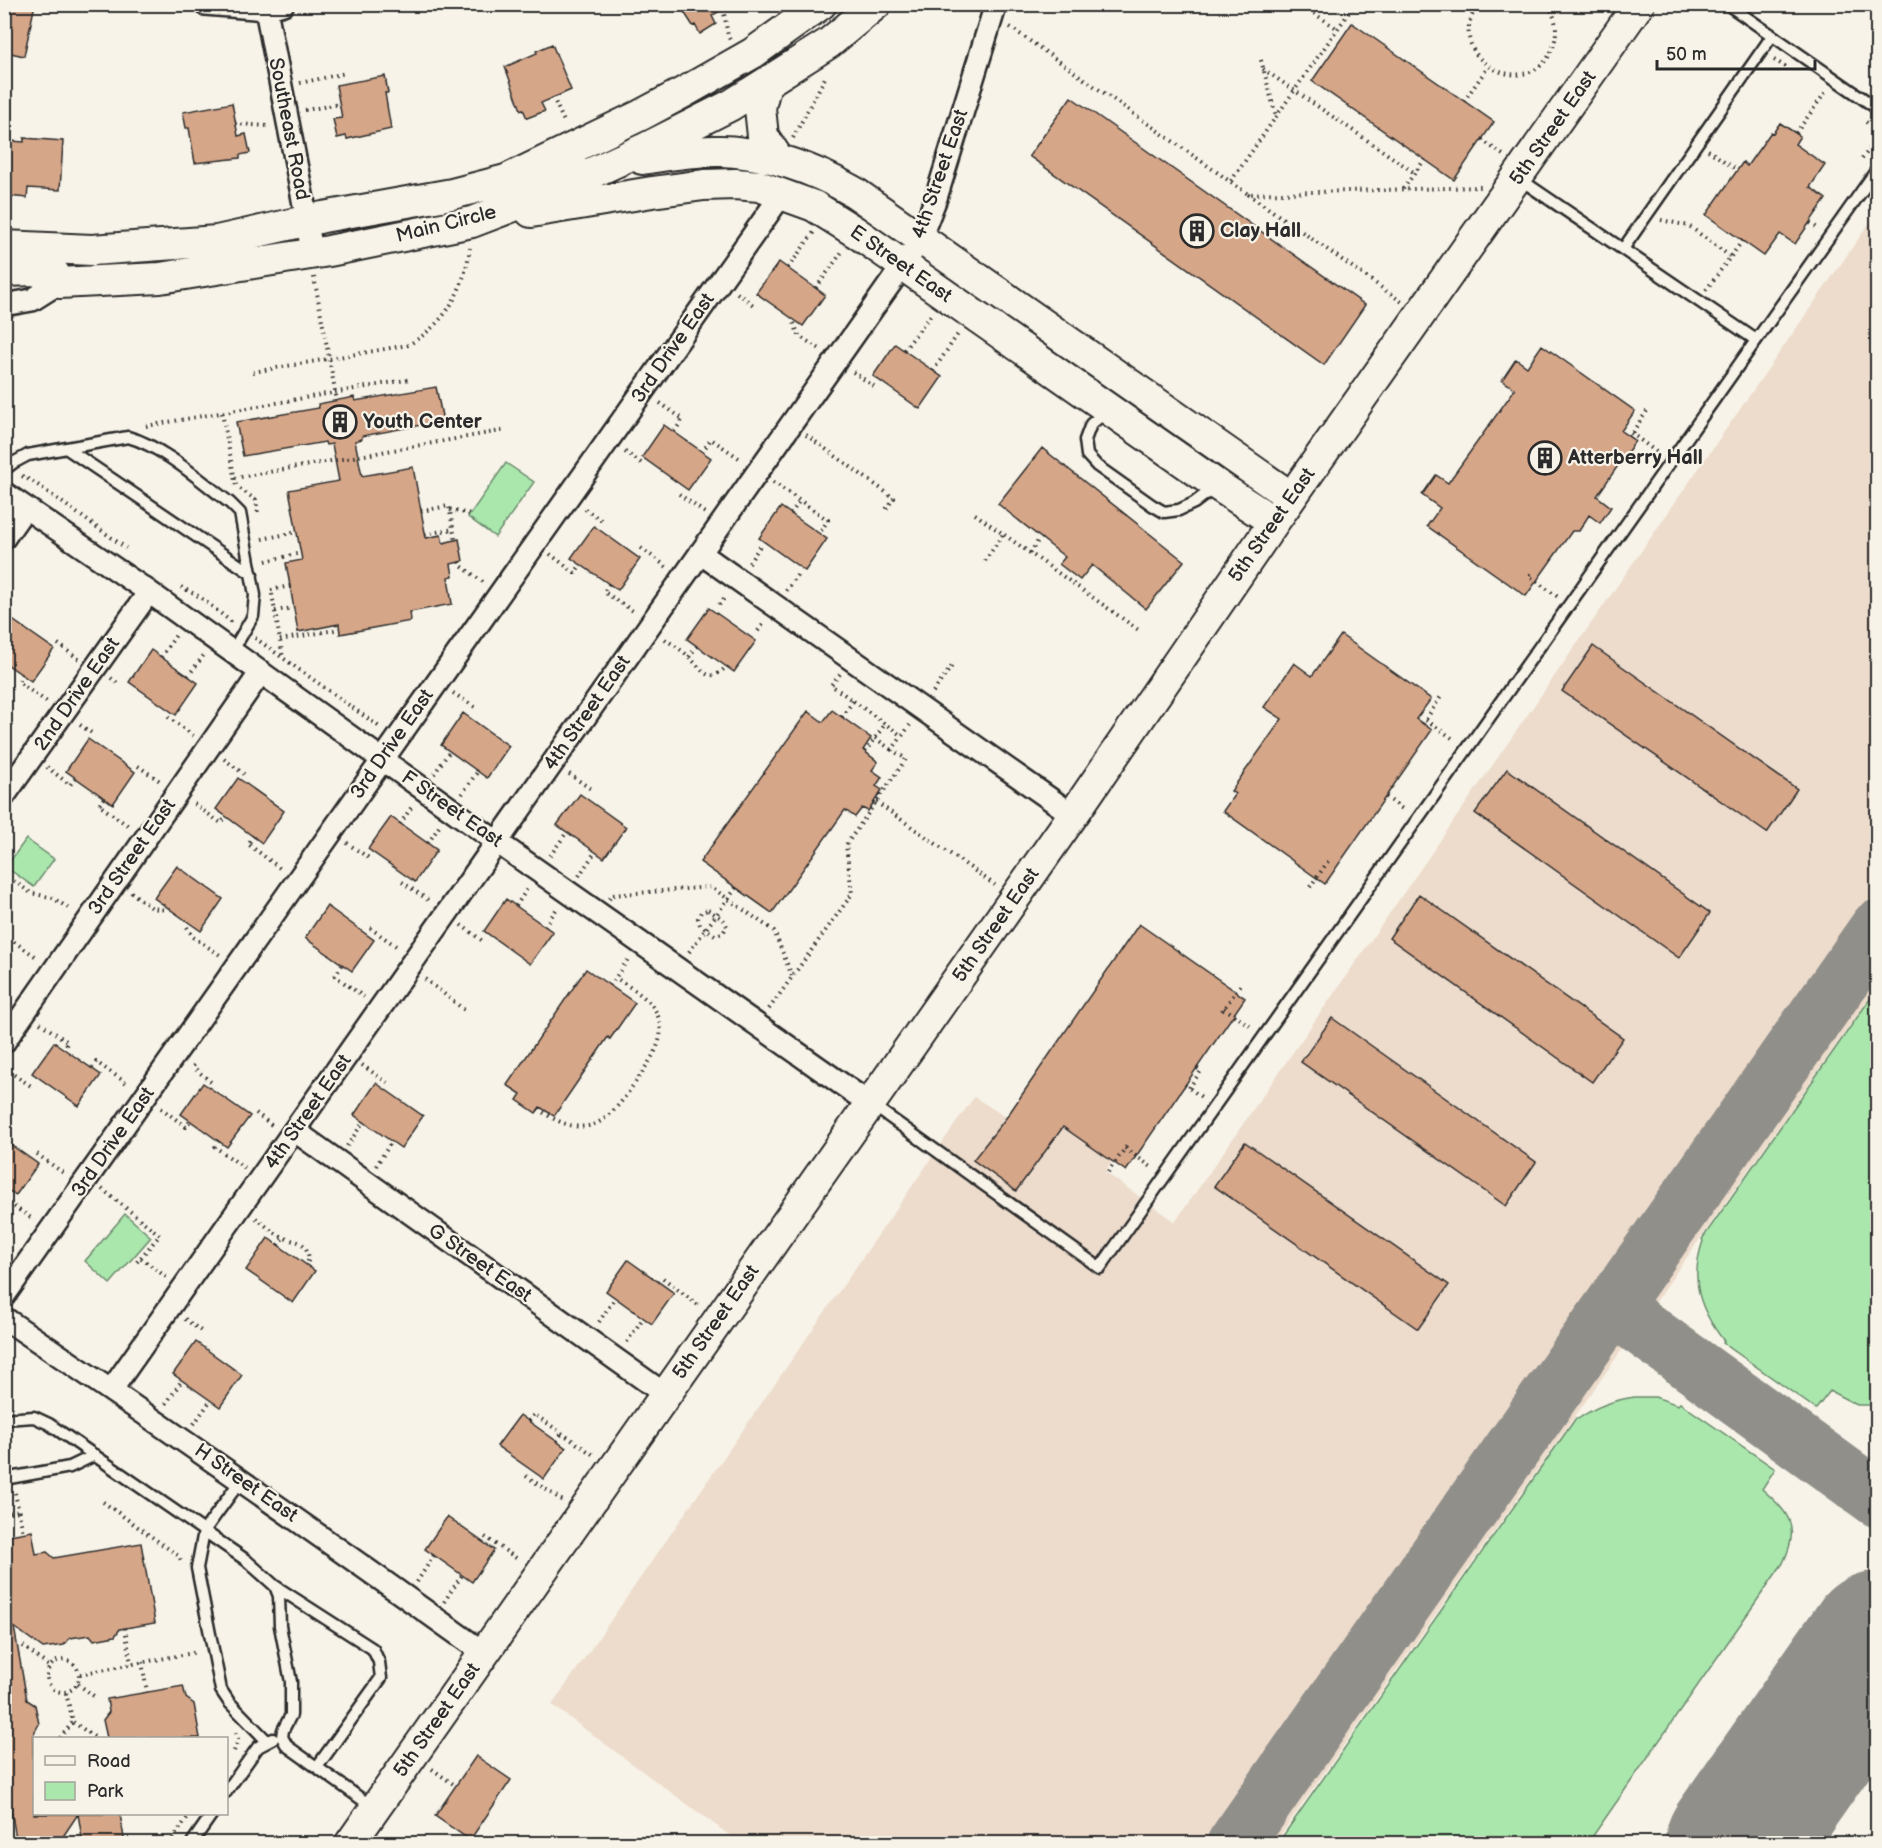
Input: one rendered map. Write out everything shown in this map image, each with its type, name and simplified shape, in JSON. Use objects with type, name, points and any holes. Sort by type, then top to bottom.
[{"type":"street","points":[[205,4],[272,6]]},
{"type":"street","name":"Main Circle","points":[[4,246],[92,250],[217,241],[307,220],[452,194],[506,180],[641,115],[695,86],[753,53],[821,4]]},
{"type":"street","name":"Main Circle","points":[[4,271],[37,270],[59,283],[160,278],[313,265],[472,230],[731,105],[829,44],[876,4]]},
{"type":"street","name":"5th Street East","points":[[350,1844],[1015,898],[1274,522],[1639,4]]},
{"type":"street","name":"Southeast Road","points":[[272,6],[281,87],[307,220],[313,265]]},
{"type":"street","name":"4th Street East","points":[[112,1389],[903,265],[920,238],[936,198],[994,10]]},
{"type":"street","points":[[766,83],[760,108],[763,136],[779,160]]},
{"type":"street","name":"E Street East","points":[[506,180],[672,154],[722,151],[779,160],[833,180],[1292,497]]},
{"type":"street","name":"E Street East","points":[[472,230],[704,185],[759,186],[782,194],[828,213],[1217,485],[1274,522]]},
{"type":"street","name":"3rd Drive East","points":[[4,1296],[782,194]]},
{"type":"street","points":[[4,305],[32,300],[59,283],[56,248]]},
{"type":"street","name":"F Street East","points":[[4,493],[149,592],[451,810],[870,1104]]},
{"type":"street","points":[[4,538],[25,508]]},
{"type":"street","points":[[700,553],[1073,815]]},
{"type":"street","name":"2nd Drive East","points":[[4,796],[149,592]]},
{"type":"street","name":"3rd Street East","points":[[4,1042],[261,672]]},
{"type":"street","name":"G Street East","points":[[295,1131],[666,1395]]},
{"type":"street","name":"H Street East","points":[[7,1325],[112,1389],[484,1653]]},
{"type":"lane","points":[[1727,4],[1878,110]]},
{"type":"lane","points":[[1623,249],[1772,36]]},
{"type":"lane","points":[[870,1104],[1100,1268],[1878,168]]},
{"type":"lane","points":[[1518,178],[1756,340]]},
{"type":"lane","points":[[1110,409],[1091,424],[1085,440],[1087,455],[1097,466],[1164,512],[1179,510],[1194,503],[1217,485]]},
{"type":"lane","points":[[6,468],[28,456],[128,436],[155,448],[230,503],[240,513],[255,595],[253,616],[232,652]]},
{"type":"lane","points":[[66,448],[252,574]]},
{"type":"lane","points":[[4,1419],[34,1417],[49,1424],[246,1560],[275,1587],[373,1649],[379,1662],[381,1678],[317,1767]]},
{"type":"lane","points":[[8,1479],[70,1467],[95,1455]]},
{"type":"lane","points":[[241,1480],[204,1531],[197,1568],[221,1690],[229,1702],[267,1741]]},
{"type":"lane","points":[[275,1587],[279,1596],[280,1626],[291,1682],[291,1715],[282,1737],[287,1746],[375,1809]]},
{"type":"lane","points":[[228,1789],[258,1747],[267,1741],[282,1737]]},
{"type":"lane","points":[[191,1844],[211,1815]]},
{"type":"path","points":[[1292,4],[1304,7],[1338,30]]},
{"type":"path","points":[[1232,181],[1355,4]]},
{"type":"path","points":[[1476,5],[1469,25],[1474,52],[1483,63],[1507,75],[1534,70],[1545,61],[1552,50],[1556,37],[1555,21],[1547,4]]},
{"type":"path","points":[[994,10],[1248,194],[1421,315]]},
{"type":"path","points":[[1261,60],[1276,116]]},
{"type":"path","points":[[1769,60],[1776,60],[1795,73]]},
{"type":"path","points":[[1464,101],[1488,66]]},
{"type":"path","points":[[1263,69],[1415,173]]},
{"type":"path","points":[[281,87],[346,73]]},
{"type":"path","points":[[1815,87],[1833,99]]},
{"type":"path","points":[[1796,133],[1825,93]]},
{"type":"path","points":[[235,124],[288,120],[340,104]]},
{"type":"path","points":[[1858,117],[1875,129],[1878,134]]},
{"type":"path","points":[[1701,158],[1713,140]]},
{"type":"path","points":[[1707,149],[1737,170]]},
{"type":"path","points":[[1403,189],[1425,159]]},
{"type":"path","points":[[1248,194],[1483,187]]},
{"type":"path","points":[[1664,210],[1658,219],[1689,226],[1731,257]]},
{"type":"path","points":[[788,268],[828,213]]},
{"type":"path","points":[[253,372],[408,345],[424,336],[441,320],[454,300],[468,266],[472,230]]},
{"type":"path","points":[[816,288],[856,233]]},
{"type":"path","points":[[1706,290],[1743,240]]},
{"type":"path","points":[[313,265],[337,400]]},
{"type":"path","points":[[1698,284],[1714,296]]},
{"type":"path","points":[[904,350],[946,295]]},
{"type":"path","points":[[933,371],[972,313]]},
{"type":"path","points":[[794,323],[799,336],[836,360]]},
{"type":"path","points":[[139,427],[411,379]]},
{"type":"path","points":[[643,391],[683,419],[674,432]]},
{"type":"path","points":[[1647,411],[1630,435],[1670,462]]},
{"type":"path","points":[[222,413],[236,486]]},
{"type":"path","points":[[791,424],[894,498],[884,512]]},
{"type":"path","points":[[235,478],[506,430]]},
{"type":"path","points":[[702,452],[711,439],[800,500],[828,520],[819,534]]},
{"type":"path","points":[[6,468],[35,483],[131,552]]},
{"type":"path","points":[[679,494],[721,523]]},
{"type":"path","points":[[791,514],[800,500]]},
{"type":"path","points":[[421,511],[449,506],[455,539]]},
{"type":"path","points":[[450,510],[470,514]]},
{"type":"path","points":[[975,514],[1140,631]]},
{"type":"path","points":[[425,534],[454,529]]},
{"type":"path","points":[[262,538],[297,532]]},
{"type":"path","points":[[985,561],[1003,534]]},
{"type":"path","points":[[1030,553],[1040,538]]},
{"type":"path","points":[[534,543],[575,573],[581,564]]},
{"type":"path","points":[[641,548],[682,578]]},
{"type":"path","points":[[266,561],[301,553]]},
{"type":"path","points":[[459,562],[499,593]]},
{"type":"path","points":[[1064,577],[1068,571]]},
{"type":"path","points":[[1531,574],[1529,576],[1569,604]]},
{"type":"path","points":[[609,584],[604,592],[689,657],[701,672],[710,676],[726,667]]},
{"type":"path","points":[[177,585],[200,597],[244,631],[396,738]]},
{"type":"path","points":[[271,590],[290,586]]},
{"type":"path","points":[[4,606],[12,611]]},
{"type":"path","points":[[275,611],[293,608]]},
{"type":"path","points":[[280,640],[340,628]]},
{"type":"path","points":[[689,657],[697,646]]},
{"type":"path","points":[[922,709],[952,666]]},
{"type":"path","points":[[22,674],[18,682],[63,714]]},
{"type":"path","points":[[1442,695],[1424,722],[1467,748]]},
{"type":"path","points":[[842,717],[853,701]]},
{"type":"path","points":[[168,717],[208,748]]},
{"type":"path","points":[[865,752],[885,724]]},
{"type":"path","points":[[892,750],[902,736]]},
{"type":"path","points":[[769,1009],[852,894],[846,845],[906,759],[875,738]]},
{"type":"path","points":[[32,757],[70,785],[76,777]]},
{"type":"path","points":[[138,766],[221,823],[226,817]]},
{"type":"path","points":[[451,810],[478,771]]},
{"type":"path","points":[[1386,797],[1417,819]]},
{"type":"path","points":[[104,798],[99,805],[146,838]]},
{"type":"path","points":[[876,802],[1015,898]]},
{"type":"path","points":[[539,872],[567,832]]},
{"type":"path","points":[[254,836],[248,844],[296,881]]},
{"type":"path","points":[[568,891],[596,852]]},
{"type":"path","points":[[1310,887],[1329,860]]},
{"type":"path","points":[[4,874],[31,893],[53,898],[88,921]]},
{"type":"path","points":[[116,881],[152,908],[167,910]]},
{"type":"path","points":[[402,882],[484,942]]},
{"type":"path","points":[[599,914],[612,895],[711,887],[774,931],[793,976]]},
{"type":"path","points":[[689,952],[736,888]]},
{"type":"path","points":[[708,910],[717,915],[727,926],[723,933],[715,935],[705,930],[698,918],[701,912],[708,910]]},
{"type":"path","points":[[188,927],[193,937],[236,966]]},
{"type":"path","points":[[370,928],[467,1012]]},
{"type":"path","points":[[4,935],[54,970]]},
{"type":"path","points":[[610,986],[640,942]]},
{"type":"path","points":[[342,964],[334,976],[380,1009]]},
{"type":"path","points":[[538,1109],[564,1125],[592,1125],[609,1118],[657,1050],[660,1028],[654,1009],[646,999],[616,978]]},
{"type":"path","points":[[1242,983],[1223,1010],[1264,1036]]},
{"type":"path","points":[[24,1013],[68,1042],[64,1048]]},
{"type":"path","points":[[348,1055],[388,1083]]},
{"type":"path","points":[[198,1059],[193,1067],[211,1082]]},
{"type":"path","points":[[92,1068],[96,1062],[186,1127],[190,1121]]},
{"type":"path","points":[[4,1068],[31,1086]]},
{"type":"path","points":[[1197,1068],[1201,1071],[1187,1086],[1214,1107]]},
{"type":"path","points":[[337,1161],[364,1122]]},
{"type":"path","points":[[219,1141],[215,1148],[261,1179]]},
{"type":"path","points":[[365,1181],[392,1141]]},
{"type":"path","points":[[1108,1172],[1129,1143]]},
{"type":"path","points":[[1125,1149],[1165,1176]]},
{"type":"path","points":[[37,1154],[85,1182],[160,1235],[135,1264]]},
{"type":"path","points":[[4,1200],[50,1231]]},
{"type":"path","points":[[241,1207],[283,1238],[299,1241],[304,1246],[309,1259],[306,1265]]},
{"type":"path","points":[[278,1245],[283,1238]]},
{"type":"path","points":[[141,1258],[183,1289]]},
{"type":"path","points":[[663,1278],[718,1320]]},
{"type":"path","points":[[587,1339],[615,1298]]},
{"type":"path","points":[[615,1359],[643,1318]]},
{"type":"path","points":[[155,1419],[182,1380]]},
{"type":"path","points":[[183,1439],[211,1400]]},
{"type":"path","points":[[529,1421],[534,1414],[613,1470]]},
{"type":"path","points":[[557,1441],[562,1433]]},
{"type":"path","points":[[526,1476],[582,1514]]},
{"type":"path","points":[[8,1479],[23,1533]]},
{"type":"path","points":[[103,1502],[180,1557],[182,1568]]},
{"type":"path","points":[[4,1514],[18,1511]]},
{"type":"path","points":[[485,1537],[539,1574]]},
{"type":"path","points":[[407,1598],[434,1555]]},
{"type":"path","points":[[434,1617],[462,1575]]},
{"type":"path","points":[[125,1628],[131,1664]]},
{"type":"path","points":[[196,1642],[199,1663]]},
{"type":"path","points":[[23,1646],[50,1667]]},
{"type":"path","points":[[80,1674],[198,1652]]},
{"type":"path","points":[[64,1660],[75,1665],[80,1674],[78,1684],[66,1693],[56,1691],[48,1683],[47,1678],[50,1667],[64,1660]]},
{"type":"path","points":[[142,1662],[147,1692]]},
{"type":"path","points":[[78,1684],[95,1697]]},
{"type":"path","points":[[66,1693],[74,1722],[95,1737]]},
{"type":"path","points":[[61,1737],[74,1722]]},
{"type":"path","points":[[231,1755],[238,1739],[235,1730]]},
{"type":"path","points":[[169,1844],[189,1815]]},
{"type":"shaded area","points":[[1877,212],[1877,987],[1275,1843],[740,1843],[552,1705],[974,1097],[1006,1117],[1020,1097],[1112,1161],[1105,1172],[1175,1222]]},
{"type":"green space","points":[[506,463],[534,482],[495,537],[468,517]]},
{"type":"green space","points":[[26,839],[54,859],[34,887],[6,867]]},
{"type":"green space","points":[[1877,989],[1877,1405],[1857,1405],[1830,1391],[1816,1409],[1723,1343],[1724,1341],[1703,1306],[1697,1282],[1697,1269],[1702,1239]]},
{"type":"green space","points":[[125,1214],[151,1237],[110,1284],[85,1261]]},
{"type":"green space","points":[[1635,1397],[1655,1397],[1678,1405],[1680,1403],[1775,1469],[1762,1489],[1785,1513],[1789,1521],[1791,1539],[1783,1563],[1588,1843],[1278,1843],[1576,1418],[1605,1404]]},
{"type":"building","points":[[4,4],[35,4],[24,56],[6,52],[9,34],[4,33]]},
{"type":"building","points":[[679,4],[730,4],[712,16],[716,24],[700,34]]},
{"type":"building","points":[[1352,23],[1494,122],[1454,180],[1312,81]]},
{"type":"building","points":[[552,44],[571,90],[541,103],[545,111],[527,118],[523,109],[521,110],[505,67]]},
{"type":"building","points":[[385,76],[388,93],[385,93],[391,129],[347,139],[346,136],[337,138],[333,119],[342,118],[336,85]]},
{"type":"building","name":"Clay Hall","points":[[1071,97],[1365,305],[1324,365],[1029,156]]},
{"type":"building","points":[[232,103],[238,136],[246,134],[250,153],[240,155],[240,158],[195,163],[189,128],[186,128],[183,112]]},
{"type":"building","points":[[1780,123],[1800,136],[1795,144],[1825,165],[1810,187],[1826,199],[1795,244],[1780,234],[1764,256],[1706,215],[1743,162],[1747,166]]},
{"type":"building","points":[[24,138],[63,141],[60,190],[28,188],[27,198],[8,196],[8,186],[5,186],[11,141],[24,142]]},
{"type":"building","points":[[779,262],[825,295],[803,326],[756,293]]},
{"type":"building","points":[[895,344],[942,377],[920,409],[873,376]]},
{"type":"building","name":"Atterberry Hall","points":[[1542,345],[1635,411],[1621,431],[1635,441],[1597,496],[1611,507],[1600,523],[1589,515],[1579,531],[1572,531],[1526,596],[1427,526],[1440,508],[1422,495],[1436,475],[1448,483],[1515,389],[1502,380],[1516,359],[1527,367]]},
{"type":"building","points":[[436,387],[443,421],[362,436],[362,439],[355,441],[362,476],[413,467],[426,538],[441,535],[443,543],[459,539],[463,561],[451,564],[453,576],[448,577],[452,604],[410,612],[411,621],[340,634],[339,624],[298,632],[286,563],[302,560],[289,490],[339,481],[332,444],[326,445],[325,442],[243,456],[236,422],[319,408],[318,404],[354,397],[355,401]]},
{"type":"building","points":[[664,425],[711,458],[688,490],[642,457]]},
{"type":"building","points":[[1042,448],[1184,561],[1146,609],[1092,565],[1080,580],[1059,564],[1065,557],[998,504]]},
{"type":"building","points":[[781,507],[827,539],[805,571],[759,538]]},
{"type":"building","points":[[594,526],[640,559],[618,590],[571,558]]},
{"type":"building","points":[[709,608],[756,641],[734,672],[687,639]]},
{"type":"building","points":[[4,614],[54,649],[31,681],[4,662]]},
{"type":"building","points":[[1341,635],[1431,699],[1416,719],[1432,730],[1325,884],[1223,811],[1235,794],[1231,791],[1282,719],[1264,707],[1294,663],[1312,676]]},
{"type":"building","points":[[1593,646],[1797,789],[1767,833],[1562,691]]},
{"type":"building","points":[[151,650],[198,683],[176,715],[129,682]]},
{"type":"building","points":[[832,710],[871,738],[863,750],[878,762],[872,770],[882,777],[876,786],[882,790],[868,811],[862,808],[855,817],[845,810],[772,913],[700,862],[808,711],[823,722]]},
{"type":"building","points":[[463,713],[509,746],[487,778],[441,745]]},
{"type":"building","points":[[88,739],[135,772],[113,804],[66,771]]},
{"type":"building","points":[[1507,769],[1710,913],[1679,958],[1475,813]]},
{"type":"building","points":[[238,778],[284,811],[262,843],[216,809]]},
{"type":"building","points":[[580,794],[626,827],[604,858],[557,825]]},
{"type":"building","points":[[391,817],[437,850],[415,882],[368,849]]},
{"type":"building","points":[[177,866],[223,899],[201,931],[154,898]]},
{"type":"building","points":[[1419,894],[1623,1038],[1592,1082],[1389,938]]},
{"type":"building","points":[[506,899],[553,932],[530,964],[484,931]]},
{"type":"building","points":[[327,906],[374,940],[352,971],[305,938]]},
{"type":"building","points":[[1139,924],[1245,998],[1126,1171],[1063,1127],[1016,1191],[973,1160],[1006,1118]]},
{"type":"building","points":[[586,969],[635,1003],[610,1039],[608,1037],[554,1116],[540,1107],[536,1113],[517,1100],[521,1094],[507,1085]]},
{"type":"building","points":[[1332,1018],[1536,1162],[1506,1206],[1301,1062]]},
{"type":"building","points":[[54,1042],[101,1075],[79,1106],[32,1073]]},
{"type":"building","points":[[203,1083],[250,1116],[227,1147],[181,1114]]},
{"type":"building","points":[[376,1083],[423,1116],[401,1148],[354,1115]]},
{"type":"building","points":[[4,1140],[38,1164],[16,1195],[4,1188]]},
{"type":"building","points":[[1245,1142],[1449,1285],[1418,1329],[1214,1186]]},
{"type":"building","points":[[268,1238],[315,1271],[293,1303],[246,1270]]},
{"type":"building","points":[[628,1260],[674,1293],[652,1324],[606,1291]]},
{"type":"building","points":[[196,1342],[242,1375],[220,1407],[173,1374]]},
{"type":"building","points":[[520,1415],[566,1448],[544,1479],[497,1446]]},
{"type":"building","points":[[447,1517],[494,1550],[472,1582],[425,1549]]},
{"type":"building","points":[[32,1531],[36,1554],[47,1552],[54,1558],[141,1543],[155,1623],[120,1629],[115,1636],[94,1640],[90,1635],[70,1638],[64,1645],[43,1648],[14,1627],[27,1700],[35,1705],[39,1724],[33,1735],[33,1815],[77,1815],[58,1844],[17,1844],[10,1804],[4,1805],[4,1625],[10,1625],[4,1620],[4,1536]]},
{"type":"building","points":[[183,1686],[186,1698],[194,1704],[200,1737],[107,1737],[103,1720],[109,1712],[107,1699]]},
{"type":"building","points":[[476,1756],[511,1780],[470,1840],[435,1816]]},
{"type":"building","points":[[78,1815],[120,1815],[125,1844],[83,1844]]},
{"type":"taxiway","points":[[1235,1844],[1878,928]]},
{"type":"taxiway","points":[[1613,1307],[1878,1499]]},
{"type":"runway","points":[[1736,1844],[1878,1642]]},
{"type":"place","name":"Clay Hall","points":[[1197,231]]},
{"type":"place","name":"Youth Center","points":[[340,422]]},
{"type":"place","name":"Atterberry Hall","points":[[1545,458]]}]
